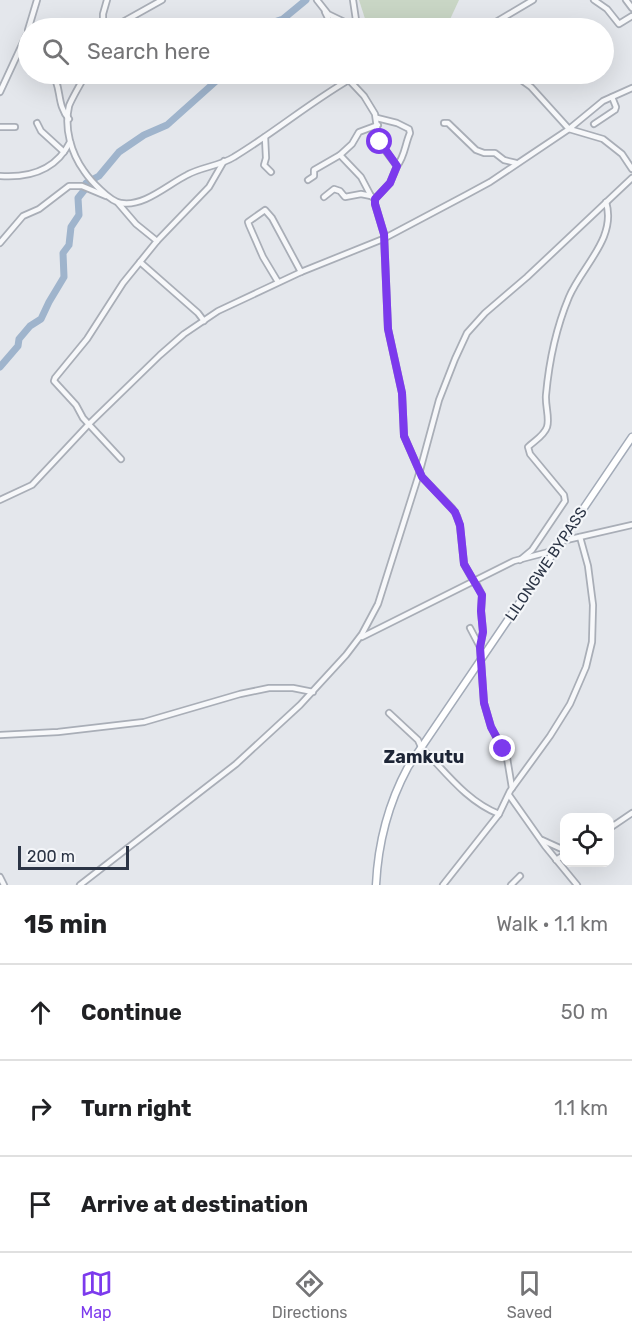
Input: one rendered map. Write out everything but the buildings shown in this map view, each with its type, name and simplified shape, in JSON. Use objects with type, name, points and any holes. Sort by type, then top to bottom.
[{"type":"main road","name":"LILONGWE BYPASS","points":[[376,885],[382,836],[388,811],[402,778],[632,437]]},
{"type":"street","points":[[32,18],[38,0]]},
{"type":"street","points":[[103,18],[107,0]]},
{"type":"street","points":[[130,18],[162,0]]},
{"type":"street","points":[[316,0],[328,14],[337,18]]},
{"type":"street","points":[[353,0],[356,18]]},
{"type":"street","points":[[503,18],[533,0]]},
{"type":"street","points":[[594,0],[607,9],[619,24],[632,15]]},
{"type":"street","points":[[626,0],[631,6]]},
{"type":"street","points":[[324,9],[328,18]]},
{"type":"street","points":[[0,92],[18,55]]},
{"type":"street","points":[[58,84],[59,101],[69,119]]},
{"type":"street","points":[[81,84],[69,105],[70,142],[73,154],[87,177],[157,241]]},
{"type":"street","points":[[118,203],[126,204],[142,200],[188,174],[231,159],[342,84]]},
{"type":"street","points":[[352,84],[364,96],[377,118],[380,142],[397,166]]},
{"type":"street","points":[[530,84],[569,129],[603,139],[622,154],[632,169]]},
{"type":"street","points":[[0,500],[32,485],[88,424],[165,350],[218,311],[278,282],[383,239],[490,182],[569,129],[601,103],[632,88]]},
{"type":"street","points":[[594,124],[615,110],[612,97]]},
{"type":"street","points":[[373,197],[390,183],[404,156],[406,140],[410,133],[409,129],[397,123],[377,118]]},
{"type":"street","points":[[37,123],[41,131],[64,152]]},
{"type":"street","points":[[444,123],[448,123],[476,150],[495,153],[504,160],[516,163]]},
{"type":"street","points":[[308,180],[314,176],[314,170],[340,155],[352,144],[359,132],[378,125]]},
{"type":"street","points":[[0,127],[15,127]]},
{"type":"street","points":[[265,136],[264,165],[271,172]]},
{"type":"street","points":[[0,176],[29,176],[45,168],[64,152],[70,142]]},
{"type":"street","points":[[340,155],[361,177],[373,197],[383,239],[388,329],[402,393],[403,430],[410,455],[419,474],[455,512],[460,525],[464,564],[482,595],[483,632],[480,647]]},
{"type":"street","points":[[122,459],[82,418],[76,405],[54,381],[87,339],[123,283],[157,241],[209,187],[224,161]]},
{"type":"street","points":[[80,885],[236,764],[313,692],[359,638],[378,604],[440,400],[467,333],[485,313],[534,271],[632,178]]},
{"type":"street","points":[[0,243],[23,216],[39,209],[69,186],[82,186],[109,197]]},
{"type":"street","points":[[324,197],[334,189],[340,191],[345,197],[361,194],[373,197]]},
{"type":"street","points":[[520,560],[532,550],[566,501],[564,495],[530,454],[528,447],[542,435],[548,424],[546,395],[555,339],[569,297],[598,248],[606,228],[610,216],[606,202]]},
{"type":"street","points":[[278,282],[263,257],[248,222],[265,210],[272,218],[301,272]]},
{"type":"street","points":[[140,262],[198,313],[204,321]]},
{"type":"street","points":[[562,541],[632,525]]},
{"type":"street","points":[[443,885],[499,814],[512,788],[567,710],[590,655],[593,605],[588,566],[580,537]]},
{"type":"street","points":[[359,638],[520,560],[556,550]]},
{"type":"street","points":[[470,628],[480,647],[482,657],[484,703],[491,727],[507,758],[512,788]]},
{"type":"street","points":[[0,735],[57,732],[144,722],[240,694],[269,688],[293,688],[313,692]]},
{"type":"street","points":[[389,713],[418,740],[421,747],[459,788],[489,810],[499,814]]},
{"type":"street","points":[[509,795],[529,825],[577,885]]},
{"type":"street","points":[[614,825],[632,813]]},
{"type":"street","points":[[542,840],[560,848]]},
{"type":"street","points":[[556,860],[560,858]]},
{"type":"street","points":[[511,885],[520,876]]},
{"type":"street","points":[[0,877],[4,885]]},
{"type":"green space","points":[[359,0],[459,0],[451,18],[365,18]]},
{"type":"waterway","points":[[284,18],[306,0]]},
{"type":"waterway","points":[[0,367],[18,346],[19,339],[30,326],[41,319],[64,277],[63,253],[69,245],[71,227],[79,215],[78,198],[86,188],[86,183],[99,176],[119,152],[144,135],[167,125],[213,84]]},
{"type":"district","name":"Zamkutu","points":[[424,757]]},
{"type":"route","points":[[380,142],[397,166],[390,183],[375,199],[375,204],[384,234],[388,329],[402,393],[404,436],[416,469],[431,489],[455,512],[460,525],[465,569],[475,581],[482,595],[483,632],[480,647],[484,703],[491,727],[503,749]]}]
